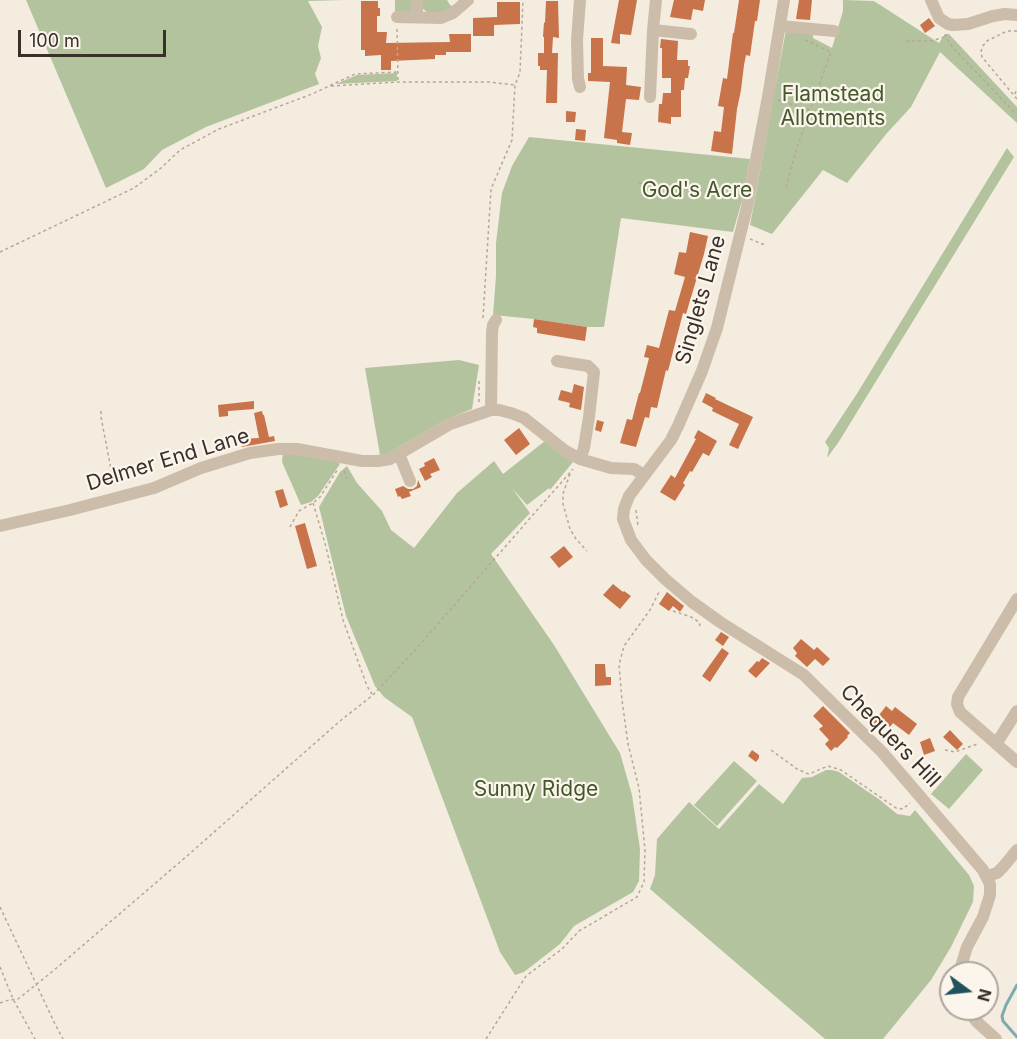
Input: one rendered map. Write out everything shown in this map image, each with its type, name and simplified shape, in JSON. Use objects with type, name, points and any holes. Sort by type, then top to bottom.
[{"type":"street","points":[[417,0],[417,17]]},
{"type":"street","points":[[397,17],[447,16],[459,10],[468,0]]},
{"type":"street","points":[[580,0],[577,40],[580,87]]},
{"type":"street","points":[[650,97],[656,0]]},
{"type":"street","name":"Singlets Lane","points":[[665,579],[646,560],[631,540],[623,519],[626,502],[671,440],[699,380],[717,328],[747,207],[784,0]]},
{"type":"street","points":[[931,0],[936,15],[943,21],[947,30],[993,16],[1017,15]]},
{"type":"street","points":[[780,26],[834,31]]},
{"type":"street","points":[[653,30],[691,34]]},
{"type":"street","points":[[496,320],[492,332],[491,410],[499,410],[524,418],[564,450],[580,459],[611,468],[634,469],[644,475]]},
{"type":"street","points":[[557,361],[588,366],[594,372],[589,417],[580,459]]},
{"type":"street","name":"Delmer End Lane","points":[[0,526],[154,488],[201,468],[250,453],[297,449],[362,461],[390,459],[450,424],[491,410]]},
{"type":"street","points":[[399,454],[410,481]]},
{"type":"street","name":"Chequers Hill","points":[[665,579],[720,622],[804,675],[882,752],[987,876]]},
{"type":"street","points":[[1017,599],[958,698],[957,704],[960,712],[1017,762]]},
{"type":"street","points":[[992,741],[1017,711]]},
{"type":"street","points":[[962,961],[987,907],[990,889],[987,876],[997,873],[1017,850]]},
{"type":"street","points":[[976,1021],[996,1039]]},
{"type":"path","points":[[483,322],[491,189],[512,140],[515,86],[520,73],[523,0]]},
{"type":"path","points":[[397,17],[398,82]]},
{"type":"path","points":[[906,41],[932,41],[947,30],[954,49],[1017,115]]},
{"type":"path","points":[[1017,31],[1007,31],[987,41],[981,52],[982,57],[1017,99]]},
{"type":"path","points":[[786,187],[797,147],[831,52],[807,42],[799,35]]},
{"type":"path","points":[[0,252],[134,188],[180,150],[219,129],[312,94],[355,74],[397,72]]},
{"type":"path","points":[[327,87],[398,82],[489,82],[515,86]]},
{"type":"path","points":[[1014,95],[1017,88]]},
{"type":"path","points":[[768,97],[811,110]]},
{"type":"path","points":[[639,183],[743,197]]},
{"type":"path","points":[[740,237],[765,245]]},
{"type":"path","points":[[476,415],[480,374]]},
{"type":"path","points":[[101,411],[117,498]]},
{"type":"path","points":[[290,527],[299,511],[320,497],[342,464],[347,479]]},
{"type":"path","points":[[0,1003],[18,999],[37,984],[373,694],[416,649],[571,471],[563,494],[563,504],[570,529],[587,551]]},
{"type":"path","points":[[313,503],[343,620],[367,686],[373,694]]},
{"type":"path","points":[[636,506],[639,533]]},
{"type":"path","points":[[486,1039],[526,976],[562,949],[579,931],[637,897],[644,882],[645,850],[639,788],[628,744],[619,665],[624,646],[650,610],[665,579]]},
{"type":"path","points":[[673,611],[691,616],[699,622],[700,626]]},
{"type":"path","points":[[945,750],[955,752],[981,742],[992,741]]},
{"type":"path","points":[[771,750],[797,769],[809,774],[828,766],[841,770],[900,810],[919,794]]},
{"type":"path","points":[[0,907],[63,1039]]},
{"type":"path","points":[[0,967],[13,999],[35,1039]]},
{"type":"green space","points":[[26,0],[344,0],[308,1],[322,27],[318,46],[321,58],[315,74],[319,84],[206,127],[162,150],[144,169],[106,188]]},
{"type":"green space","points":[[395,0],[413,0],[412,10],[395,13]]},
{"type":"green space","points":[[420,0],[447,0],[455,7],[445,13],[427,12],[422,8]]},
{"type":"green space","name":"Flamstead Allotments","points":[[843,0],[874,1],[939,43],[945,34],[949,34],[1017,107],[1017,123],[940,52],[911,107],[847,183],[823,170],[772,234],[750,225],[786,30],[813,33],[813,38],[832,48],[843,11]]},
{"type":"green space","points":[[397,73],[397,81],[336,84],[357,75]]},
{"type":"green space","name":"God's Acre","points":[[529,137],[750,159],[743,197],[733,232],[621,218],[604,327],[587,327],[493,315],[496,243],[502,193],[512,166]]},
{"type":"green space","points":[[1007,148],[1014,157],[827,458],[829,448],[825,442]]},
{"type":"green space","points":[[459,360],[479,365],[472,409],[445,420],[387,454],[380,455],[365,368]]},
{"type":"green space","name":"Sunny Ridge","points":[[545,441],[573,462],[550,490],[549,488],[527,505],[512,488],[530,513],[491,554],[554,645],[620,753],[632,795],[640,849],[639,881],[633,892],[574,926],[560,944],[524,972],[515,975],[500,952],[412,717],[384,697],[375,686],[346,616],[319,507],[340,472],[347,466],[357,483],[382,511],[391,530],[414,548],[457,493],[494,461],[503,474]]},
{"type":"green space","points":[[283,452],[340,464],[318,496],[311,502],[301,505],[282,462]]},
{"type":"green space","points":[[966,754],[983,770],[949,809],[931,794]]},
{"type":"green space","points":[[734,761],[757,781],[717,826],[694,805]]},
{"type":"green space","points":[[826,770],[839,772],[897,814],[910,816],[915,810],[969,875],[974,886],[973,902],[951,947],[943,961],[939,961],[939,967],[931,980],[883,1039],[825,1039],[650,889],[655,875],[657,839],[689,802],[719,829],[759,784],[783,804],[802,778],[812,777]]},
{"type":"building","points":[[619,0],[637,0],[631,35],[620,34],[620,44],[611,43]]},
{"type":"building","points":[[674,0],[705,0],[703,11],[693,9],[691,20],[670,17]]},
{"type":"building","points":[[739,0],[760,0],[750,56],[746,55],[744,65],[732,154],[711,151],[714,131],[721,132],[724,107],[718,106],[723,78],[727,79]]},
{"type":"building","points":[[799,0],[812,0],[810,20],[796,19]]},
{"type":"building","points":[[361,1],[378,1],[380,16],[377,16],[377,32],[387,32],[386,43],[450,42],[449,34],[471,34],[471,52],[446,52],[446,55],[435,55],[435,59],[391,61],[391,70],[381,70],[381,55],[365,56],[365,50],[361,50]]},
{"type":"building","points":[[546,1],[558,1],[559,38],[553,37],[552,53],[558,53],[557,103],[546,103],[547,70],[540,70],[538,66],[538,53],[544,53]]},
{"type":"building","points":[[497,2],[520,2],[520,24],[494,25],[494,36],[473,36],[473,18],[497,17]]},
{"type":"building","points":[[929,18],[935,26],[925,33],[920,25]]},
{"type":"building","points":[[591,38],[603,38],[603,66],[627,67],[626,85],[641,87],[639,100],[626,99],[622,132],[632,133],[630,145],[604,138],[610,82],[588,81],[588,73],[591,73]]},
{"type":"building","points":[[661,39],[678,41],[677,60],[688,60],[688,66],[690,66],[688,78],[685,78],[684,90],[681,90],[681,117],[671,117],[671,124],[658,122],[659,104],[662,104],[663,93],[671,93],[671,78],[662,78]]},
{"type":"building","points":[[566,111],[576,112],[575,122],[566,122]]},
{"type":"building","points":[[576,129],[586,130],[585,141],[575,140]]},
{"type":"building","points":[[690,232],[708,236],[686,314],[683,313],[668,371],[666,370],[657,408],[651,407],[649,418],[645,417],[636,447],[620,443],[627,419],[632,420],[640,393],[649,358],[644,357],[647,345],[659,348],[669,310],[675,311],[685,277],[674,274],[679,252],[686,253]]},
{"type":"building","points":[[534,319],[587,327],[585,341],[537,333],[537,328],[533,327]]},
{"type":"building","points":[[574,384],[584,387],[581,410],[569,407],[570,403],[558,400],[561,390],[572,393]]},
{"type":"building","points":[[706,393],[753,417],[738,449],[729,445],[739,424],[712,411],[713,408],[702,402]]},
{"type":"building","points":[[254,401],[254,409],[228,411],[228,416],[219,417],[218,405]]},
{"type":"building","points":[[262,411],[269,437],[274,436],[275,441],[242,447],[241,439],[259,438],[254,413]]},
{"type":"building","points":[[597,420],[604,422],[601,432],[595,430]]},
{"type":"building","points":[[519,428],[530,444],[516,455],[504,440]]},
{"type":"building","points":[[698,430],[717,441],[709,456],[703,453],[692,472],[690,471],[675,501],[660,492],[671,475],[675,478],[696,439],[694,438]]},
{"type":"building","points":[[434,458],[440,470],[430,474],[432,477],[425,481],[419,469],[425,466],[424,463]]},
{"type":"building","points":[[418,480],[421,487],[409,492],[411,496],[402,499],[398,497],[395,489],[403,486],[413,489],[417,486]]},
{"type":"building","points":[[283,489],[288,505],[280,508],[275,491]]},
{"type":"building","points":[[305,523],[317,566],[307,569],[295,526]]},
{"type":"building","points":[[564,546],[573,557],[559,568],[550,557]]},
{"type":"building","points":[[613,584],[631,596],[620,609],[603,595]]},
{"type":"building","points":[[667,592],[684,606],[680,612],[673,606],[669,611],[659,604]]},
{"type":"building","points":[[721,632],[729,637],[723,646],[715,640]]},
{"type":"building","points":[[801,639],[814,650],[817,647],[830,659],[823,666],[815,659],[807,667],[795,656],[797,653],[793,648]]},
{"type":"building","points":[[722,648],[729,653],[710,682],[702,676]]},
{"type":"building","points":[[762,658],[770,663],[756,678],[748,671]]},
{"type":"building","points":[[595,664],[605,664],[606,677],[611,677],[611,685],[595,686]]},
{"type":"building","points":[[823,706],[850,733],[837,748],[831,751],[825,744],[829,740],[819,729],[823,726],[813,716]]},
{"type":"building","points":[[886,706],[892,711],[895,707],[917,724],[909,735],[893,723],[890,727],[887,724],[882,730],[873,723]]},
{"type":"building","points":[[950,730],[963,744],[957,750],[943,737]]},
{"type":"building","points":[[930,738],[935,751],[924,755],[920,742]]},
{"type":"building","points":[[752,750],[759,755],[756,762],[748,756]]},
{"type":"waterway","points":[[1017,985],[1002,1016],[1003,1021],[1017,1037]]}]
